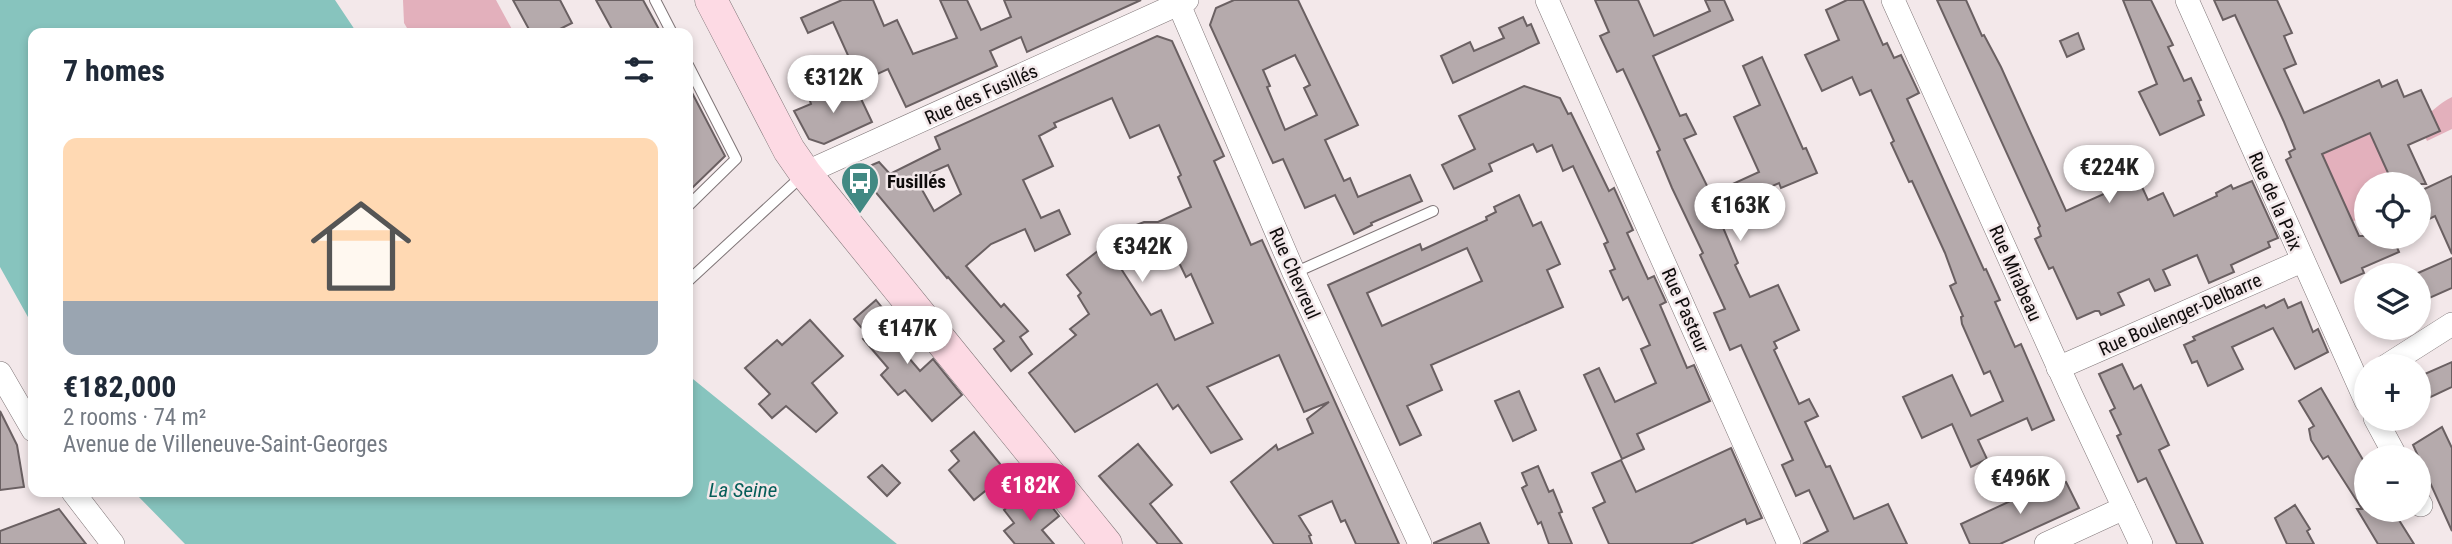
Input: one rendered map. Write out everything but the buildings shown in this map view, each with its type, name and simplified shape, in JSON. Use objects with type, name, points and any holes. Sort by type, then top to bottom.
[{"type":"main road","points":[[711,0],[789,150],[805,173],[1106,544]]},
{"type":"street","name":"Rue Pasteur","points":[[1547,0],[1790,544]]},
{"type":"street","name":"Rue Mirabeau","points":[[1893,0],[2141,544]]},
{"type":"street","name":"Rue de la Paix","points":[[2187,0],[2302,261],[2354,369]]},
{"type":"street","name":"Rue des Fusillés","points":[[805,173],[1181,1]]},
{"type":"street","name":"Rue Chevreul","points":[[1181,1],[1294,273],[1420,544]]},
{"type":"street","name":"Rue Boulenger-Delbarre","points":[[2059,368],[2302,261]]},
{"type":"street","points":[[2405,354],[2452,324]]},
{"type":"street","points":[[0,373],[28,421]]},
{"type":"street","points":[[77,497],[113,544]]},
{"type":"street","points":[[2046,544],[2124,508]]},
{"type":"lane","points":[[655,0],[669,28]]},
{"type":"lane","points":[[693,75],[736,159],[693,201]]},
{"type":"lane","name":"Rue des Fusillés","points":[[693,276],[805,173]]},
{"type":"lane","points":[[1294,273],[1433,211]]},
{"type":"shaded area","points":[[403,0],[496,0],[511,28],[407,28],[404,23]]},
{"type":"shaded area","points":[[2452,97],[2452,129],[2427,141],[2418,120]]},
{"type":"shaded area","points":[[2370,133],[2388,172],[2354,172],[2352,222],[2322,154]]},
{"type":"water","points":[[0,0],[335,0],[354,28],[28,28],[28,317],[0,267]]},
{"type":"water","name":"La Seine","points":[[693,379],[897,544],[185,544],[139,497],[693,497]]},
{"type":"place","name":"Fusillés","points":[[860,215]]}]
